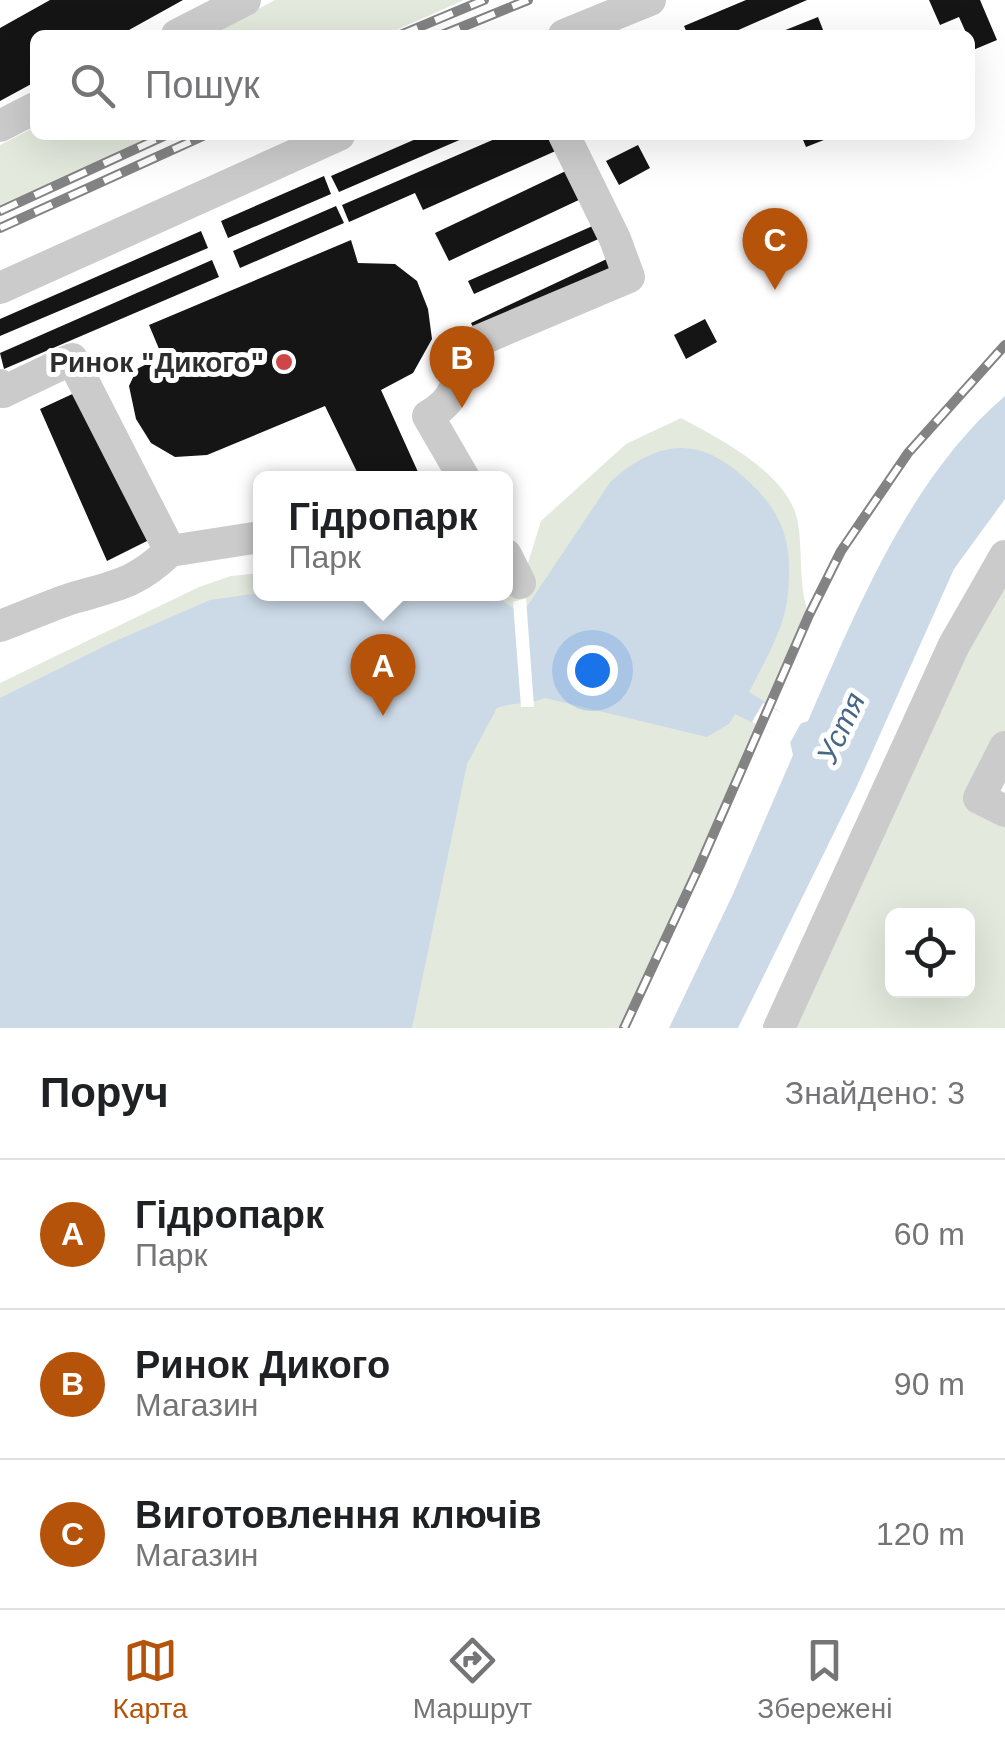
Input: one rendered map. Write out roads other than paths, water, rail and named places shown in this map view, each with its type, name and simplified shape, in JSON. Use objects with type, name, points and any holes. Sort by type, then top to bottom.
[{"type":"street","points":[[187,30],[245,0]]},
{"type":"street","points":[[576,30],[650,0]]},
{"type":"street","points":[[0,126],[30,111]]},
{"type":"street","points":[[0,288],[327,140]]},
{"type":"street","points":[[460,471],[428,416],[444,407],[459,381],[459,349],[630,277],[566,140]]},
{"type":"street","points":[[0,386],[3,392],[72,359],[170,551]]},
{"type":"street","points":[[0,626],[70,599],[127,584],[149,571],[170,551],[253,539]]},
{"type":"street","points":[[780,1028],[954,645],[1005,556]]},
{"type":"street","points":[[1005,747],[979,798],[1005,811]]},
{"type":"water","name":"Устя","points":[[1005,396],[1005,499],[954,569],[857,786],[738,1028],[669,1028],[793,755],[790,742],[735,714],[729,724],[707,737],[545,698],[497,708],[467,764],[412,1028],[0,1028],[0,698],[210,600],[253,594],[253,601],[503,601],[513,608],[528,605],[611,481],[645,457],[678,448],[694,449],[728,464],[758,491],[783,529],[789,558],[786,606],[773,644],[749,692],[799,724],[808,721],[889,547],[941,465]]},
{"type":"railway","points":[[412,30],[484,0]]},
{"type":"railway","points":[[454,30],[528,0]]},
{"type":"railway","points":[[0,211],[155,140]]},
{"type":"railway","points":[[0,228],[194,140]]},
{"type":"railway","points":[[624,1028],[841,551],[908,453],[1005,345]]},
{"type":"place","name":"Виготовлення ключів","points":[[775,290]]},
{"type":"place","name":"Ринок \"Дикого\"","points":[[284,362]]},
{"type":"place","name":"Ринок Дикого","points":[[462,408]]},
{"type":"place","name":"Гідропарк","points":[[383,716]]}]
